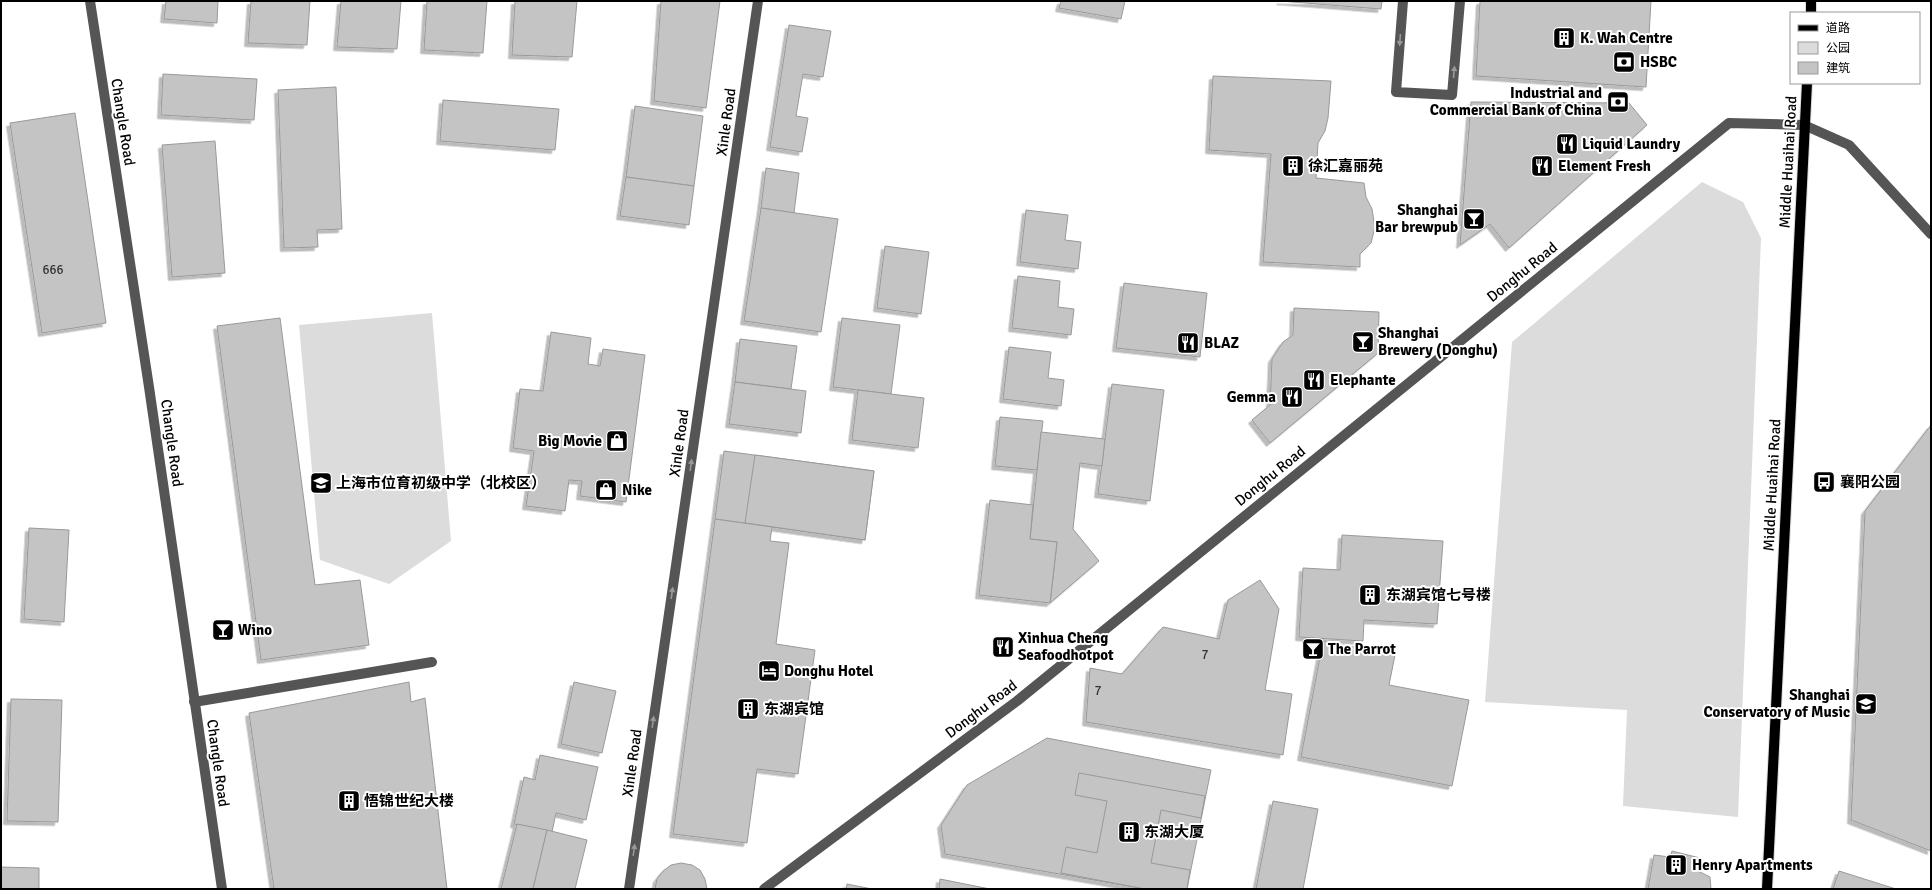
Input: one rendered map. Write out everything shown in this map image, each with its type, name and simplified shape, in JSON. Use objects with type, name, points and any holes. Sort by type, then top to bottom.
[{"type":"main road","points":[[1810,12],[1811,1]]},
{"type":"main road","name":"Middle Huaihai Road","points":[[1767,889],[1807,84]]},
{"type":"street","name":"Changle Road","points":[[90,1],[149,387],[222,889]]},
{"type":"street","name":"Xinle Road","points":[[628,889],[758,1]]},
{"type":"street","points":[[1404,1],[1396,92],[1452,94],[1460,1]]},
{"type":"street","name":"Donghu Road","points":[[764,889],[1018,701],[1729,123],[1804,125]]},
{"type":"street","points":[[1804,125],[1848,145],[1931,234]]},
{"type":"street","points":[[194,702],[432,662]]},
{"type":"green space","points":[[1702,182],[1743,202],[1761,238],[1738,817],[1623,806],[1627,710],[1485,702],[1512,342]]},
{"type":"green space","points":[[432,313],[451,541],[389,584],[320,560],[299,325]]},
{"type":"building","points":[[166,1],[218,1],[217,23],[164,19]]},
{"type":"building","points":[[251,1],[310,1],[307,45],[248,43]]},
{"type":"building","points":[[341,1],[401,1],[397,49],[337,47]]},
{"type":"building","points":[[427,1],[487,1],[483,53],[424,50]]},
{"type":"building","points":[[515,1],[577,1],[572,57],[512,55]]},
{"type":"building","points":[[661,1],[720,1],[706,108],[654,101]]},
{"type":"building","points":[[1061,1],[1125,1],[1121,19],[1059,8]]},
{"type":"building","points":[[1280,1],[1382,1],[1381,9]]},
{"type":"building","name":"K. Wah Centre","points":[[1480,1],[1651,1],[1646,87],[1476,76]]},
{"type":"building","points":[[789,25],[831,31],[823,77],[803,74],[796,116],[808,118],[802,152],[770,147]]},
{"type":"building","points":[[163,74],[257,79],[254,120],[161,115]]},
{"type":"building","name":"徐汇嘉丽苑","points":[[1213,76],[1331,81],[1328,118],[1325,131],[1318,143],[1316,178],[1364,183],[1366,197],[1372,209],[1375,227],[1371,243],[1360,254],[1360,267],[1263,262],[1271,154],[1209,150]]},
{"type":"building","points":[[336,87],[342,229],[317,230],[318,247],[284,248],[278,90]]},
{"type":"building","points":[[443,100],[559,109],[555,150],[440,141]]},
{"type":"building","points":[[1471,102],[1629,103],[1647,125],[1509,248],[1490,224],[1460,245]]},
{"type":"building","points":[[635,106],[703,116],[694,186],[626,177]]},
{"type":"building","points":[[75,113],[106,323],[42,333],[10,123]]},
{"type":"building","points":[[215,141],[225,273],[172,277],[162,145]]},
{"type":"building","points":[[766,168],[799,173],[794,213],[761,208]]},
{"type":"building","points":[[626,177],[694,186],[689,225],[620,216]]},
{"type":"building","points":[[761,208],[838,219],[821,332],[744,321]]},
{"type":"building","points":[[1026,210],[1068,215],[1065,240],[1081,242],[1078,269],[1020,262]]},
{"type":"building","points":[[885,246],[929,252],[921,314],[877,308]]},
{"type":"building","points":[[1018,276],[1060,281],[1058,307],[1074,309],[1071,335],[1012,328]]},
{"type":"building","points":[[1124,283],[1207,293],[1200,357],[1116,348]]},
{"type":"building","points":[[1294,308],[1379,312],[1378,353],[1270,443],[1252,420],[1270,405],[1272,359],[1283,342],[1293,335]]},
{"type":"building","points":[[280,318],[315,585],[360,580],[369,645],[261,660],[217,326]]},
{"type":"building","points":[[842,318],[900,325],[891,394],[833,387]]},
{"type":"building","points":[[551,332],[591,338],[588,364],[600,366],[603,349],[645,355],[626,502],[580,496],[582,481],[569,480],[565,511],[526,506],[534,451],[513,448],[520,389],[543,391]]},
{"type":"building","points":[[740,339],[797,346],[791,389],[735,382]]},
{"type":"building","points":[[1009,347],[1051,352],[1048,378],[1064,380],[1061,406],[1003,399]]},
{"type":"building","points":[[735,382],[806,391],[801,433],[729,424]]},
{"type":"building","points":[[1112,384],[1164,390],[1150,501],[1098,494]]},
{"type":"building","points":[[858,390],[924,398],[918,448],[852,440]]},
{"type":"building","points":[[1000,417],[1043,421],[1037,470],[995,466]]},
{"type":"building","points":[[1931,425],[1931,851],[1851,820],[1865,511]]},
{"type":"building","points":[[1041,432],[1105,439],[1102,466],[1080,463],[1073,529],[1099,561],[1050,603],[1057,542],[1030,539]]},
{"type":"building","points":[[724,451],[874,471],[865,540],[715,519]]},
{"type":"building","points":[[755,455],[874,471],[865,540],[745,523]]},
{"type":"building","points":[[990,500],[1033,505],[1030,539],[1057,542],[1050,603],[979,595]]},
{"type":"building","name":"东湖宾馆","points":[[715,519],[772,527],[770,541],[789,543],[776,644],[815,650],[798,774],[757,769],[747,843],[673,834]]},
{"type":"building","points":[[29,528],[69,530],[64,622],[24,619]]},
{"type":"building","name":"东湖宾馆七号楼","points":[[1342,535],[1443,541],[1437,624],[1364,620],[1363,641],[1299,637],[1303,568],[1340,570]]},
{"type":"building","points":[[1260,580],[1279,609],[1265,690],[1292,694],[1283,755],[1086,722],[1090,668],[1122,674],[1163,627],[1219,639],[1228,600]]},
{"type":"building","points":[[1323,641],[1395,655],[1389,685],[1469,700],[1452,786],[1301,757]]},
{"type":"building","name":"悟锦世纪大楼","points":[[409,682],[411,702],[425,698],[447,889],[274,889],[249,713]]},
{"type":"building","points":[[574,682],[616,691],[602,753],[561,744]]},
{"type":"building","points":[[11,699],[62,700],[58,822],[7,821]]},
{"type":"building","points":[[1047,738],[1211,770],[1187,889],[1145,889],[945,854],[941,825],[967,785]]},
{"type":"building","points":[[540,755],[598,767],[586,820],[556,813],[552,832],[514,824],[524,777],[535,780]]},
{"type":"building","name":"东湖大厦","points":[[1079,773],[1205,796],[1201,818],[1161,810],[1151,863],[1190,870],[1187,889],[1145,889],[1061,873],[1066,847],[1097,853],[1107,801],[1075,795]]},
{"type":"building","points":[[1273,801],[1318,809],[1303,889],[1256,889]]},
{"type":"building","points":[[517,824],[547,830],[533,889],[501,889]]},
{"type":"building","points":[[547,830],[587,840],[575,889],[533,889]]},
{"type":"building","name":"Henry Apartments","points":[[1672,851],[1700,858],[1698,871],[1710,877],[1711,889],[1648,889],[1654,855],[1670,857]]},
{"type":"building","points":[[681,863],[692,865],[700,870],[705,879],[707,889],[655,889],[657,879],[663,871],[671,865]]},
{"type":"building","points":[[1,867],[39,868],[39,889],[1,889]]},
{"type":"building","points":[[1839,871],[1896,889],[1833,889]]},
{"type":"building","points":[[940,879],[990,889],[939,889]]},
{"type":"building","points":[[847,884],[872,889],[846,889]]},
{"type":"place","name":"K. Wah Centre","points":[[1564,38]]},
{"type":"place","name":"HSBC","points":[[1624,62]]},
{"type":"place","name":"Industrial and Commercial Bank of China","points":[[1618,102]]},
{"type":"place","name":"Liquid Laundry","points":[[1567,144]]},
{"type":"place","name":"徐汇嘉丽苑","points":[[1293,166]]},
{"type":"place","name":"Element Fresh","points":[[1542,166]]},
{"type":"place","name":"Shanghai Bar brewpub","points":[[1474,219]]},
{"type":"place","name":"Shanghai Brewery (Donghu)","points":[[1363,342]]},
{"type":"place","name":"BLAZ","points":[[1188,343]]},
{"type":"place","name":"Elephante","points":[[1314,380]]},
{"type":"place","name":"Gemma","points":[[1292,397]]},
{"type":"place","name":"Big Movie","points":[[617,441]]},
{"type":"place","name":"襄阳公园","points":[[1824,482]]},
{"type":"place","name":"上海市位育初级中学（北校区）","points":[[321,483]]},
{"type":"place","name":"Nike","points":[[606,490]]},
{"type":"place","name":"东湖宾馆七号楼","points":[[1370,595]]},
{"type":"place","name":"Wino","points":[[223,630]]},
{"type":"place","name":"Xinhua Cheng Seafoodhotpot","points":[[1003,647]]},
{"type":"place","name":"The Parrot","points":[[1313,649]]},
{"type":"place","name":"Donghu Hotel","points":[[769,671]]},
{"type":"place","name":"Shanghai Conservatory of Music","points":[[1866,704]]},
{"type":"place","name":"东湖宾馆","points":[[748,709]]},
{"type":"place","name":"悟锦世纪大楼","points":[[349,801]]},
{"type":"place","name":"东湖大厦","points":[[1129,832]]},
{"type":"place","name":"Henry Apartments","points":[[1676,865]]}]
